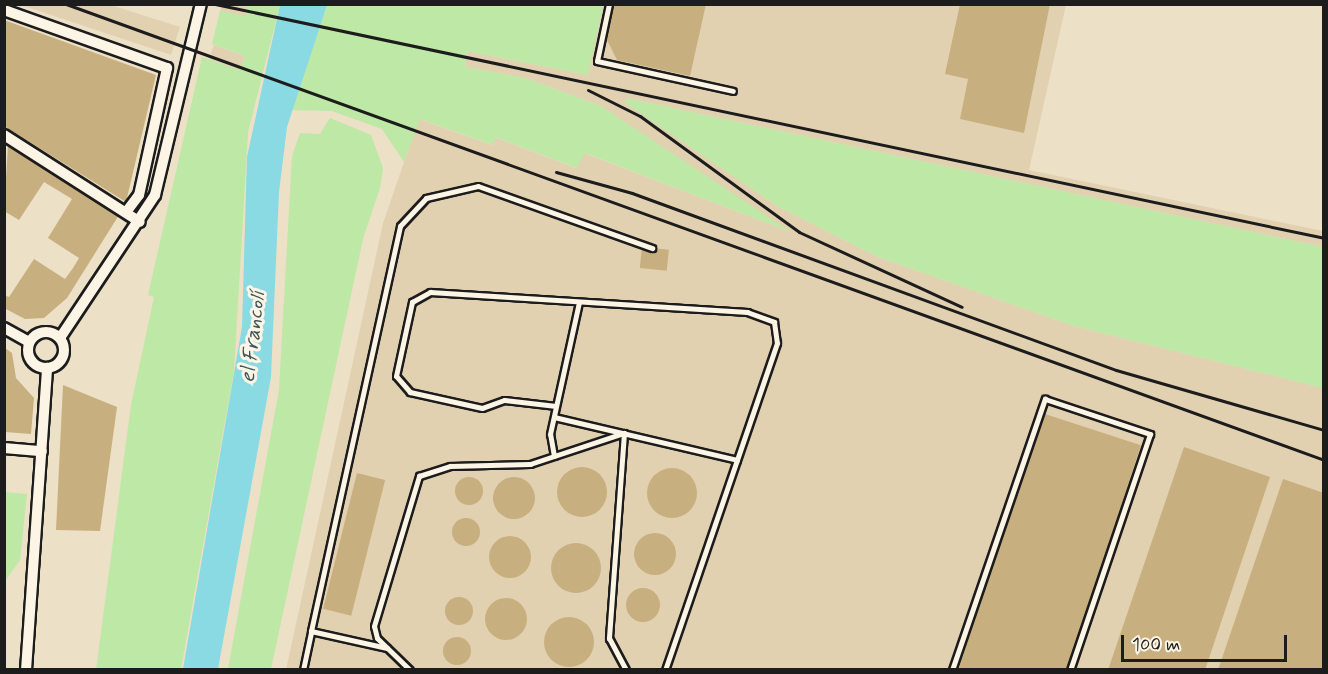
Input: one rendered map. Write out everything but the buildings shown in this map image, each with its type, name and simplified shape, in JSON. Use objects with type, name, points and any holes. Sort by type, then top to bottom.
[{"type":"street","points":[[47,368],[63,358],[60,338],[140,222],[155,195],[201,4]]},
{"type":"street","points":[[4,10],[167,68],[139,195],[126,212]]},
{"type":"street","points":[[5,137],[140,222]]},
{"type":"street","points":[[4,328],[29,342]]},
{"type":"street","points":[[29,342],[45,331],[60,338]]},
{"type":"street","points":[[29,342],[31,360],[47,368]]},
{"type":"street","points":[[27,669],[47,368]]},
{"type":"street","points":[[4,448],[42,451]]},
{"type":"lane","points":[[609,4],[597,61],[733,91]]},
{"type":"lane","points":[[303,669],[394,239],[415,208],[440,191],[478,186],[652,248]]},
{"type":"lane","points":[[556,406],[504,400],[482,408],[410,392],[396,376],[408,312],[420,295],[430,292],[747,312],[774,322],[777,343],[665,669]]},
{"type":"lane","points":[[555,456],[550,447],[554,417],[579,302]]},
{"type":"lane","points":[[952,669],[1045,399],[1150,434],[1070,669]]},
{"type":"lane","points":[[554,417],[737,460]]},
{"type":"lane","points":[[410,669],[387,648],[374,626],[388,565],[400,550],[419,476],[450,466],[530,464],[624,433]]},
{"type":"lane","points":[[624,433],[609,639],[626,669]]},
{"type":"lane","points":[[311,631],[387,648]]},
{"type":"shaded area","points":[[21,5],[111,5],[180,27],[171,55]]},
{"type":"shaded area","points":[[223,5],[247,7],[246,17],[220,11]]},
{"type":"shaded area","points":[[603,5],[1066,5],[1029,170],[1323,231],[1323,247],[626,98],[626,103],[779,207],[878,257],[1074,326],[1323,388],[1323,669],[286,670],[383,223],[419,119],[492,145],[494,137],[576,168],[584,153],[788,231],[601,106],[525,78],[465,67],[467,51],[588,75]]},
{"type":"shaded area","points":[[214,45],[245,56],[240,70],[209,59]]},
{"type":"green space","points":[[236,5],[280,5],[248,132],[234,371],[181,669],[96,670],[131,405],[154,297],[148,295],[202,57],[240,70],[245,56],[212,44],[220,11],[246,16],[247,7]]},
{"type":"green space","points":[[327,5],[603,5],[588,75],[467,51],[465,67],[525,78],[601,106],[791,232],[585,153],[577,168],[495,137],[493,145],[420,119],[404,162],[382,129],[332,111],[291,110]]},
{"type":"green space","points":[[626,98],[1323,247],[1323,388],[1074,326],[878,257],[779,207],[625,103]]},
{"type":"green space","points":[[330,118],[371,135],[383,168],[380,188],[363,239],[271,669],[228,669],[279,390],[292,156],[300,133],[320,134]]},
{"type":"green space","points":[[4,492],[27,494],[20,560],[6,580]]},
{"type":"water","name":"el Francolí","points":[[280,5],[327,5],[287,127],[279,192],[271,377],[218,669],[183,669],[242,327],[247,157]]},
{"type":"railway","points":[[66,4],[1324,460]]},
{"type":"railway","points":[[215,4],[1324,238]]},
{"type":"railway","points":[[588,90],[640,116],[799,232],[962,307]]},
{"type":"railway","points":[[556,172],[632,193],[1116,370],[1324,430]]}]
